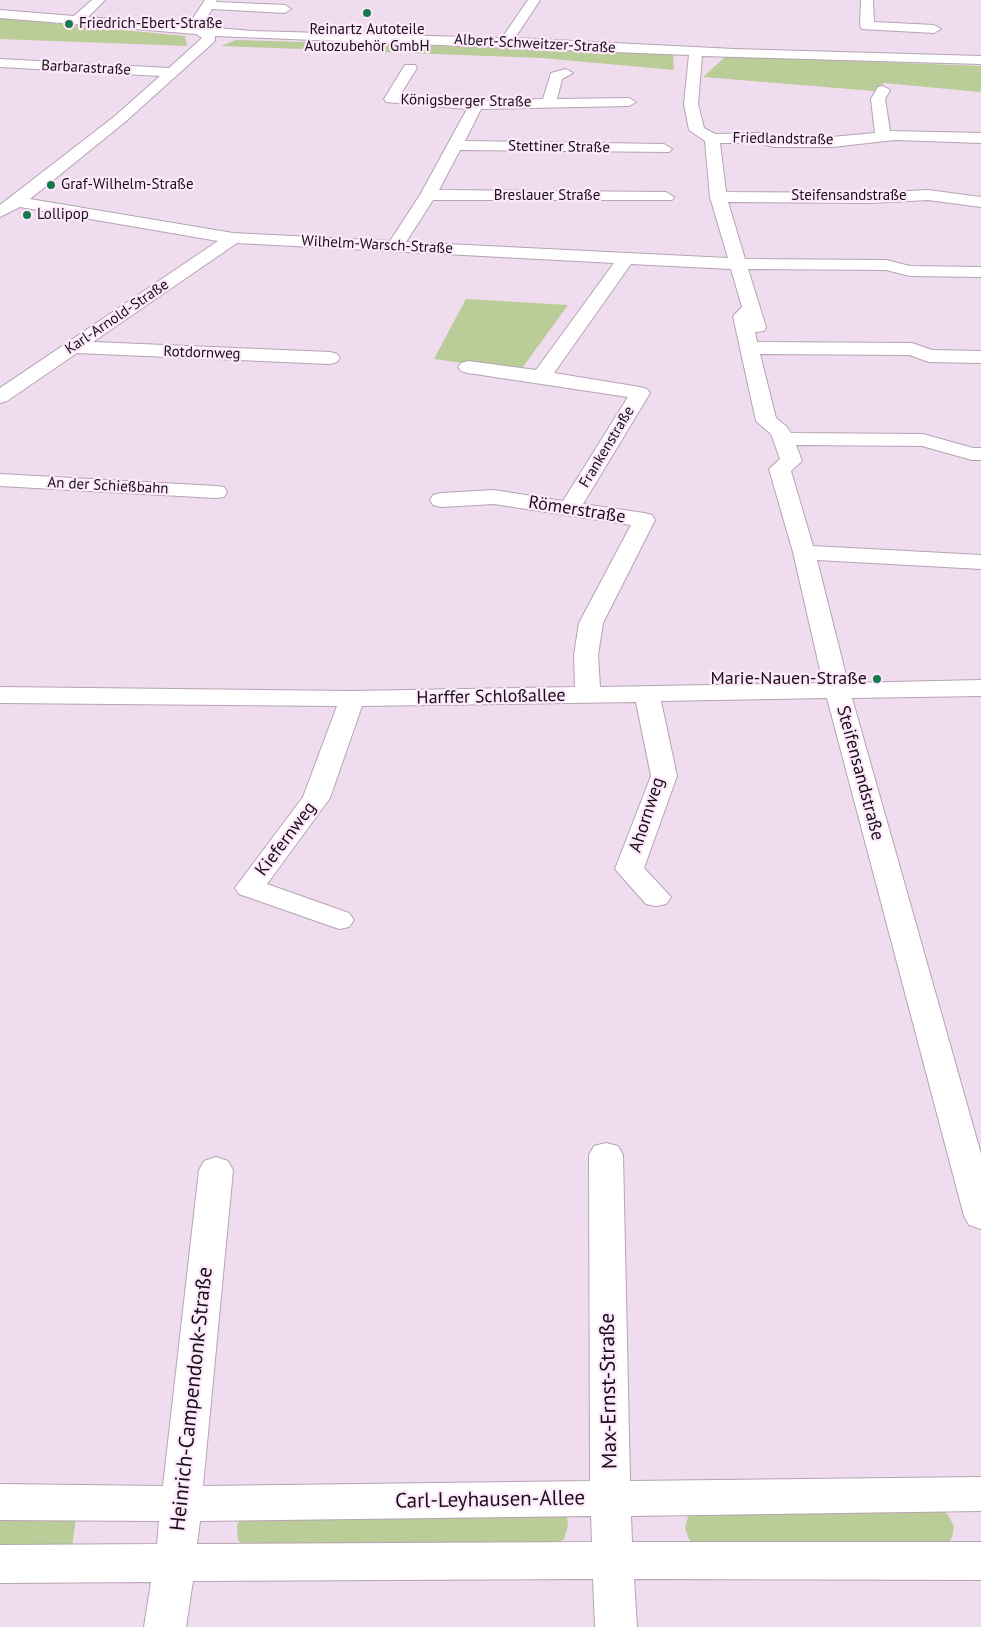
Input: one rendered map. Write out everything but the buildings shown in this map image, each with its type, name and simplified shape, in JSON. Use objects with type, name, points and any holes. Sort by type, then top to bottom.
[{"type":"street","points":[[76,20],[99,0]]},
{"type":"street","points":[[506,42],[534,0]]},
{"type":"street","points":[[867,0],[867,26],[934,29]]},
{"type":"street","points":[[0,212],[17,202],[141,101],[210,38],[200,31],[196,24],[210,3],[285,9]]},
{"type":"street","name":"Albert-Schweitzer-Straße","points":[[0,14],[252,35],[506,42],[696,52],[981,60]]},
{"type":"street","points":[[696,52],[691,104],[697,130],[712,139],[718,197],[761,337],[749,345]]},
{"type":"street","name":"Barbarastraße","points":[[0,63],[172,72]]},
{"type":"street","name":"Königsberger Straße","points":[[410,68],[391,99],[476,104],[629,102]]},
{"type":"street","name":"Königsberger Straße","points":[[549,103],[556,76],[566,73]]},
{"type":"street","points":[[883,90],[878,99],[884,137]]},
{"type":"street","points":[[395,246],[428,195],[476,104]]},
{"type":"street","name":"Friedlandstraße","points":[[712,139],[758,138],[774,142],[793,142],[895,135],[981,138]]},
{"type":"street","name":"Stettiner Straße","points":[[455,145],[664,149]]},
{"type":"street","name":"Breslauer Straße","points":[[428,195],[666,197]]},
{"type":"street","name":"Steifensandstraße","points":[[718,197],[870,198],[928,195],[981,202]]},
{"type":"street","name":"Wilhelm-Warsch-Straße","points":[[17,202],[233,238],[739,264]]},
{"type":"street","name":"Karl-Arnold-Straße","points":[[0,397],[233,238]]},
{"type":"street","points":[[541,377],[626,258]]},
{"type":"street","points":[[739,264],[886,265],[910,271],[981,272]]},
{"type":"street","points":[[749,345],[912,349],[929,356],[981,357]]},
{"type":"street","name":"Steifensandstraße","points":[[749,345],[762,395],[766,421],[782,434],[791,461],[780,469],[804,552],[838,692],[981,1216]]},
{"type":"street","name":"Rotdornweg","points":[[73,348],[330,358]]},
{"type":"street","name":"Frankenstraße","points":[[468,368],[541,377],[640,393],[570,509]]},
{"type":"street","points":[[782,434],[923,440],[972,454],[981,454]]},
{"type":"street","name":"An der Schießbahn","points":[[0,480],[216,492]]},
{"type":"street","name":"Römerstraße","points":[[441,500],[494,497],[644,520],[591,623],[586,655],[588,696]]},
{"type":"street","points":[[804,552],[981,562]]},
{"type":"street","name":"Harffer Schloßallee","points":[[0,695],[352,699],[981,688]]},
{"type":"street","name":"Ahornweg","points":[[647,694],[664,776],[629,869],[656,897]]},
{"type":"street","name":"Kiefernweg","points":[[339,920],[249,888],[316,798],[352,699]]},
{"type":"street","name":"Max-Ernst-Straße","points":[[606,1155],[610,1498],[616,1627]]},
{"type":"street","name":"Heinrich-Campendonk-Straße","points":[[165,1627],[175,1563],[216,1170]]},
{"type":"street","name":"Carl-Leyhausen-Allee","points":[[0,1502],[181,1504],[981,1494]]},
{"type":"street","points":[[0,1564],[612,1560],[981,1562]]},
{"type":"green space","points":[[0,18],[185,36],[187,46],[0,39]]},
{"type":"green space","points":[[236,40],[673,53],[674,70],[542,58],[221,46]]},
{"type":"green space","points":[[726,56],[981,66],[981,90],[980,92],[884,83],[874,91],[703,77]]},
{"type":"green space","points":[[466,299],[568,305],[520,371],[434,359]]},
{"type":"green space","points":[[698,1507],[940,1508],[949,1516],[954,1527],[952,1537],[945,1548],[702,1550],[689,1539],[685,1528],[688,1517]]},
{"type":"green space","points":[[0,1509],[77,1510],[72,1547],[0,1546]]},
{"type":"green space","points":[[243,1512],[567,1516],[568,1526],[564,1539],[550,1547],[247,1548],[238,1540],[237,1526]]},
{"type":"place","name":"Reinartz Autoteile Autozubehör GmbH","points":[[367,13]]},
{"type":"place","name":"Friedrich-Ebert-Straße","points":[[69,24]]},
{"type":"place","name":"Graf-Wilhelm-Straße","points":[[51,185]]},
{"type":"place","name":"Lollipop","points":[[27,215]]},
{"type":"place","name":"Marie-Nauen-Straße","points":[[877,679]]}]
